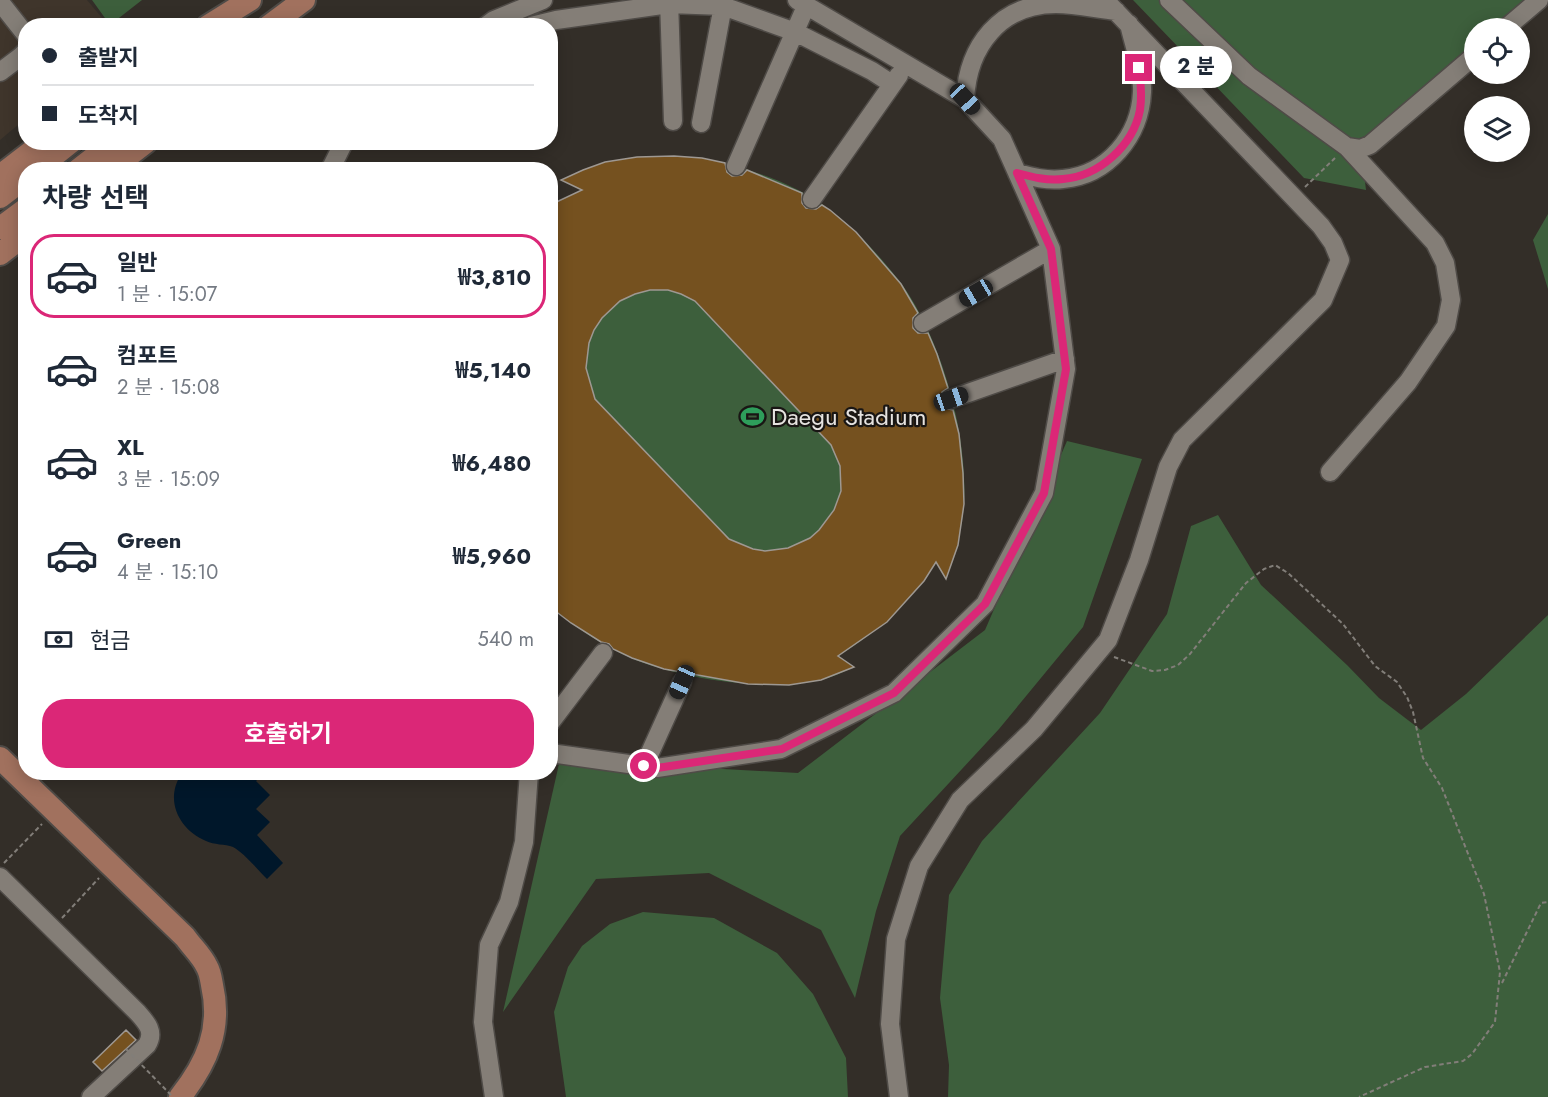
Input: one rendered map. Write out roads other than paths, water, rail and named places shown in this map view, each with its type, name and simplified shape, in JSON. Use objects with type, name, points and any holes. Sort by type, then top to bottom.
[{"type":"main road","points":[[221,18],[249,0]]},
{"type":"main road","points":[[234,18],[257,0]]},
{"type":"main road","points":[[280,18],[302,2]]},
{"type":"main road","points":[[285,18],[302,2]]},
{"type":"main road","points":[[18,162],[34,150]]},
{"type":"main road","points":[[46,162],[61,150]]},
{"type":"main road","points":[[88,162],[104,150]]},
{"type":"main road","points":[[120,162],[136,150]]},
{"type":"main road","points":[[0,176],[18,162]]},
{"type":"main road","points":[[0,197],[18,183]]},
{"type":"main road","points":[[0,228],[18,215]]},
{"type":"main road","points":[[0,254],[18,240]]},
{"type":"main road","points":[[0,758],[18,776]]},
{"type":"main road","points":[[22,780],[185,937],[208,968],[216,1000],[209,1050],[197,1076],[180,1097]]},
{"type":"street","points":[[505,18],[543,0]]},
{"type":"street","points":[[1169,0],[1249,76],[1347,147],[1435,243],[1445,263],[1450,300],[1446,326],[1408,382],[1330,472]]},
{"type":"street","points":[[1518,18],[1539,0]]},
{"type":"street","points":[[0,2],[18,25]]},
{"type":"street","points":[[669,2],[673,121]]},
{"type":"street","points":[[558,20],[669,2],[723,3],[795,32],[872,70],[892,84]]},
{"type":"street","points":[[701,123],[723,3]]},
{"type":"street","points":[[558,754],[657,768],[782,749],[894,693],[985,604],[1044,493],[1066,369],[1051,249],[1002,139],[965,99],[802,3],[795,32],[736,166]]},
{"type":"street","points":[[899,1097],[890,1024],[896,939],[919,866],[960,800],[1034,729],[1108,640],[1139,560],[1168,467],[1182,440],[1323,300],[1340,260],[1334,243],[1321,226],[1116,12],[1058,4],[1035,6],[1014,13],[995,26],[980,43],[970,63],[965,99]]},
{"type":"street","points":[[1017,173],[1042,179],[1064,179],[1085,174],[1104,164],[1120,150],[1132,132],[1140,111],[1142,90],[1139,68],[1116,12]]},
{"type":"street","points":[[0,72],[18,57]]},
{"type":"street","points":[[1347,147],[1360,149],[1370,145],[1464,65]]},
{"type":"street","points":[[812,199],[907,66]]},
{"type":"street","points":[[923,323],[1051,249]]},
{"type":"street","points":[[951,399],[1065,358]]},
{"type":"street","points":[[558,712],[603,653]]},
{"type":"street","points":[[644,766],[682,682]]},
{"type":"street","points":[[494,1097],[483,1022],[489,945],[509,902],[524,842],[528,780]]},
{"type":"street","points":[[0,877],[138,1013],[151,1031],[151,1038],[147,1045],[91,1097]]},
{"type":"water","points":[[178,780],[257,780],[270,795],[256,809],[270,822],[257,835],[283,863],[267,879],[237,849],[212,843],[196,836],[181,821],[177,812],[174,793]]},
{"type":"place","name":"Daegu Stadium","points":[[753,416]]}]
